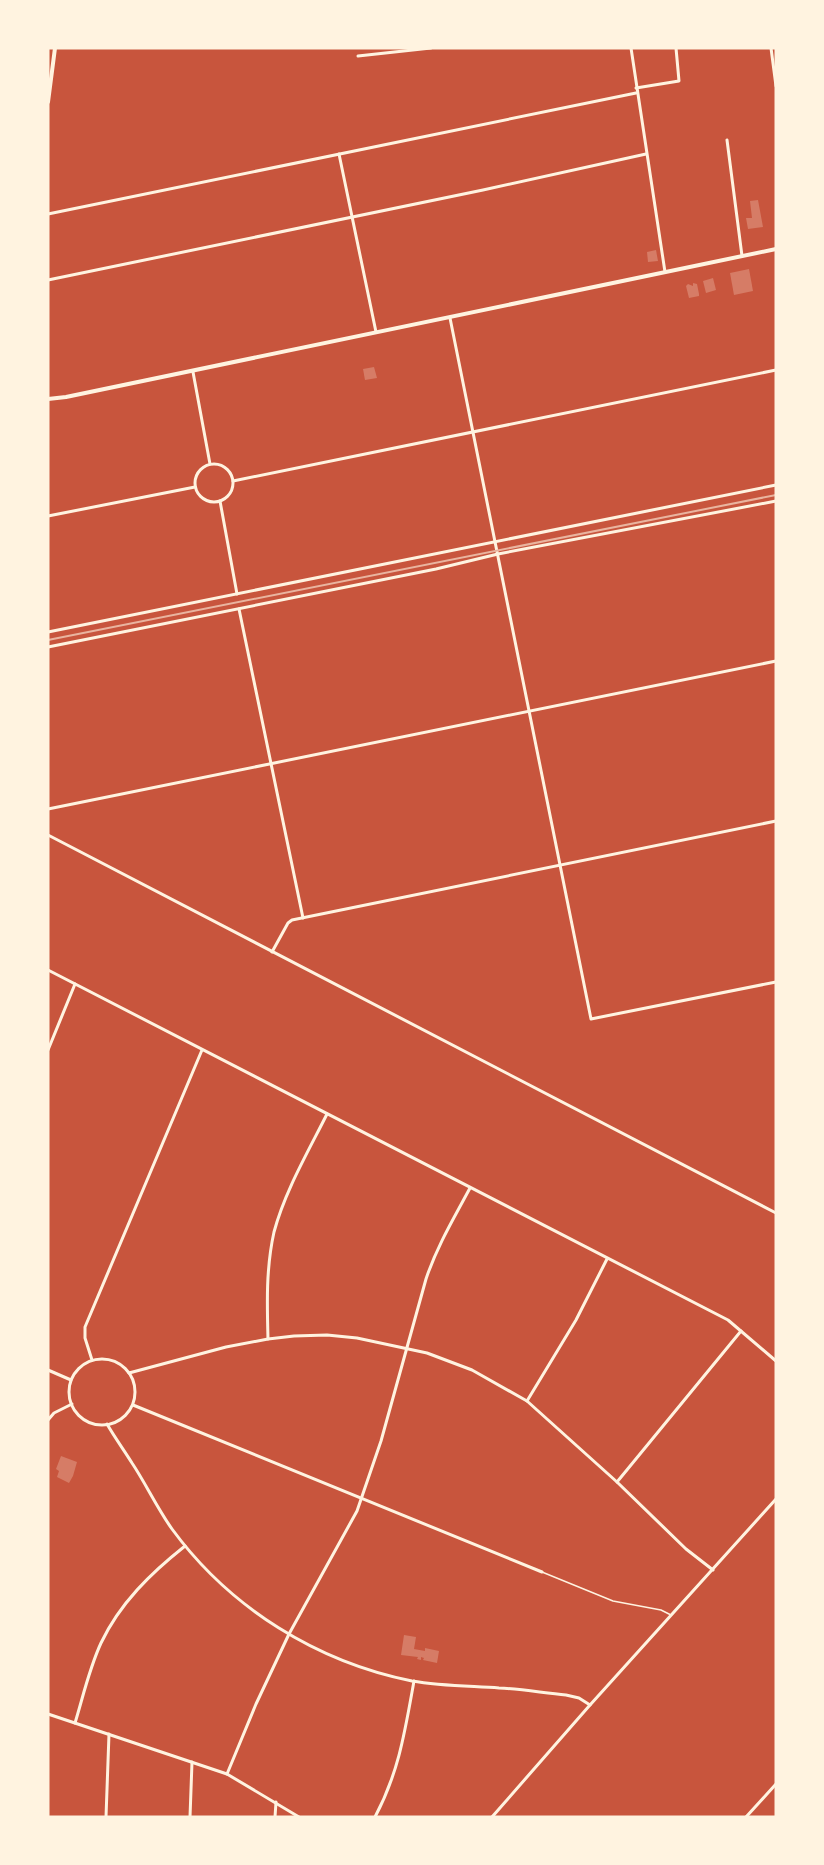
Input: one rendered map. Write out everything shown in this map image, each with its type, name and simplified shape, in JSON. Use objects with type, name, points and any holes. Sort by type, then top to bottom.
[{"type":"street","points":[[48,102],[54,48]]},
{"type":"street","points":[[358,56],[431,48]]},
{"type":"street","points":[[631,48],[665,272]]},
{"type":"street","points":[[48,214],[677,82],[680,78],[676,48]]},
{"type":"street","points":[[771,48],[776,86]]},
{"type":"street","points":[[727,140],[742,256]]},
{"type":"street","points":[[339,154],[376,333]]},
{"type":"street","points":[[48,280],[646,154]]},
{"type":"street","points":[[48,399],[193,372],[776,249]]},
{"type":"street","points":[[450,318],[591,1019],[776,982]]},
{"type":"street","points":[[233,481],[776,370]]},
{"type":"street","points":[[193,372],[210,464]]},
{"type":"street","points":[[210,464],[227,469],[233,481],[232,489],[227,497],[219,501],[204,500],[195,487],[197,473],[210,464]]},
{"type":"street","points":[[48,632],[776,485]]},
{"type":"street","points":[[48,516],[195,487]]},
{"type":"street","points":[[219,501],[237,594]]},
{"type":"street","points":[[48,647],[498,554],[776,501]]},
{"type":"street","points":[[239,609],[303,918]]},
{"type":"street","points":[[48,809],[776,661]]},
{"type":"street","points":[[272,952],[288,923],[292,920],[776,821]]},
{"type":"street","points":[[48,835],[776,1213]]},
{"type":"street","points":[[48,970],[728,1320],[776,1361]]},
{"type":"street","points":[[48,1050],[75,984]]},
{"type":"street","points":[[92,1360],[85,1338],[85,1328],[202,1050]]},
{"type":"street","points":[[267,1339],[267,1288],[274,1232],[289,1191],[327,1114]]},
{"type":"street","points":[[227,1774],[256,1704],[289,1635],[357,1511],[381,1441],[434,1255],[470,1188]]},
{"type":"street","points":[[526,1401],[576,1320],[608,1259]]},
{"type":"street","points":[[617,1482],[741,1331]]},
{"type":"street","points":[[129,1373],[226,1347],[267,1339],[327,1335],[357,1338],[435,1356],[472,1370],[526,1401],[617,1482],[687,1549],[713,1570]]},
{"type":"street","points":[[92,1360],[113,1361],[129,1373],[134,1382],[135,1393],[133,1405],[127,1414],[107,1424],[96,1424],[83,1419],[76,1411],[72,1404],[71,1380],[92,1360]]},
{"type":"street","points":[[48,1370],[71,1380]]},
{"type":"street","points":[[48,1420],[54,1413],[72,1404]]},
{"type":"street","points":[[133,1405],[542,1572]]},
{"type":"street","points":[[107,1424],[158,1506],[186,1545],[233,1594],[289,1635],[347,1663],[414,1681],[567,1695],[579,1698],[590,1706]]},
{"type":"street","points":[[492,1817],[776,1498]]},
{"type":"street","points":[[75,1723],[101,1644],[114,1620],[129,1599],[159,1566],[186,1545]]},
{"type":"street","points":[[375,1817],[394,1777],[414,1681]]},
{"type":"street","points":[[48,1714],[227,1774],[299,1817]]},
{"type":"street","points":[[106,1817],[109,1734]]},
{"type":"street","points":[[190,1817],[192,1762]]},
{"type":"street","points":[[746,1817],[776,1784]]},
{"type":"street","points":[[275,1817],[276,1802]]},
{"type":"lane","points":[[542,1572],[613,1601],[661,1610],[672,1615]]},
{"type":"building","points":[[758,200],[763,227],[748,229],[746,218],[752,218],[750,201]]},
{"type":"building","points":[[656,250],[658,261],[648,262],[647,252]]},
{"type":"building","points":[[749,269],[753,291],[734,295],[730,273]]},
{"type":"building","points":[[713,278],[716,290],[706,293],[703,281]]},
{"type":"building","points":[[693,283],[697,284],[699,296],[689,298],[686,286],[688,284],[693,286]]},
{"type":"building","points":[[374,367],[377,378],[365,380],[363,369]]},
{"type":"building","points":[[61,1456],[77,1462],[69,1483],[57,1477],[59,1471],[56,1469]]},
{"type":"building","points":[[404,1635],[416,1637],[414,1649],[425,1651],[425,1648],[439,1651],[437,1663],[423,1660],[424,1658],[421,1657],[421,1660],[417,1659],[418,1657],[401,1655]]},
{"type":"railway","points":[[48,640],[776,495]]}]
